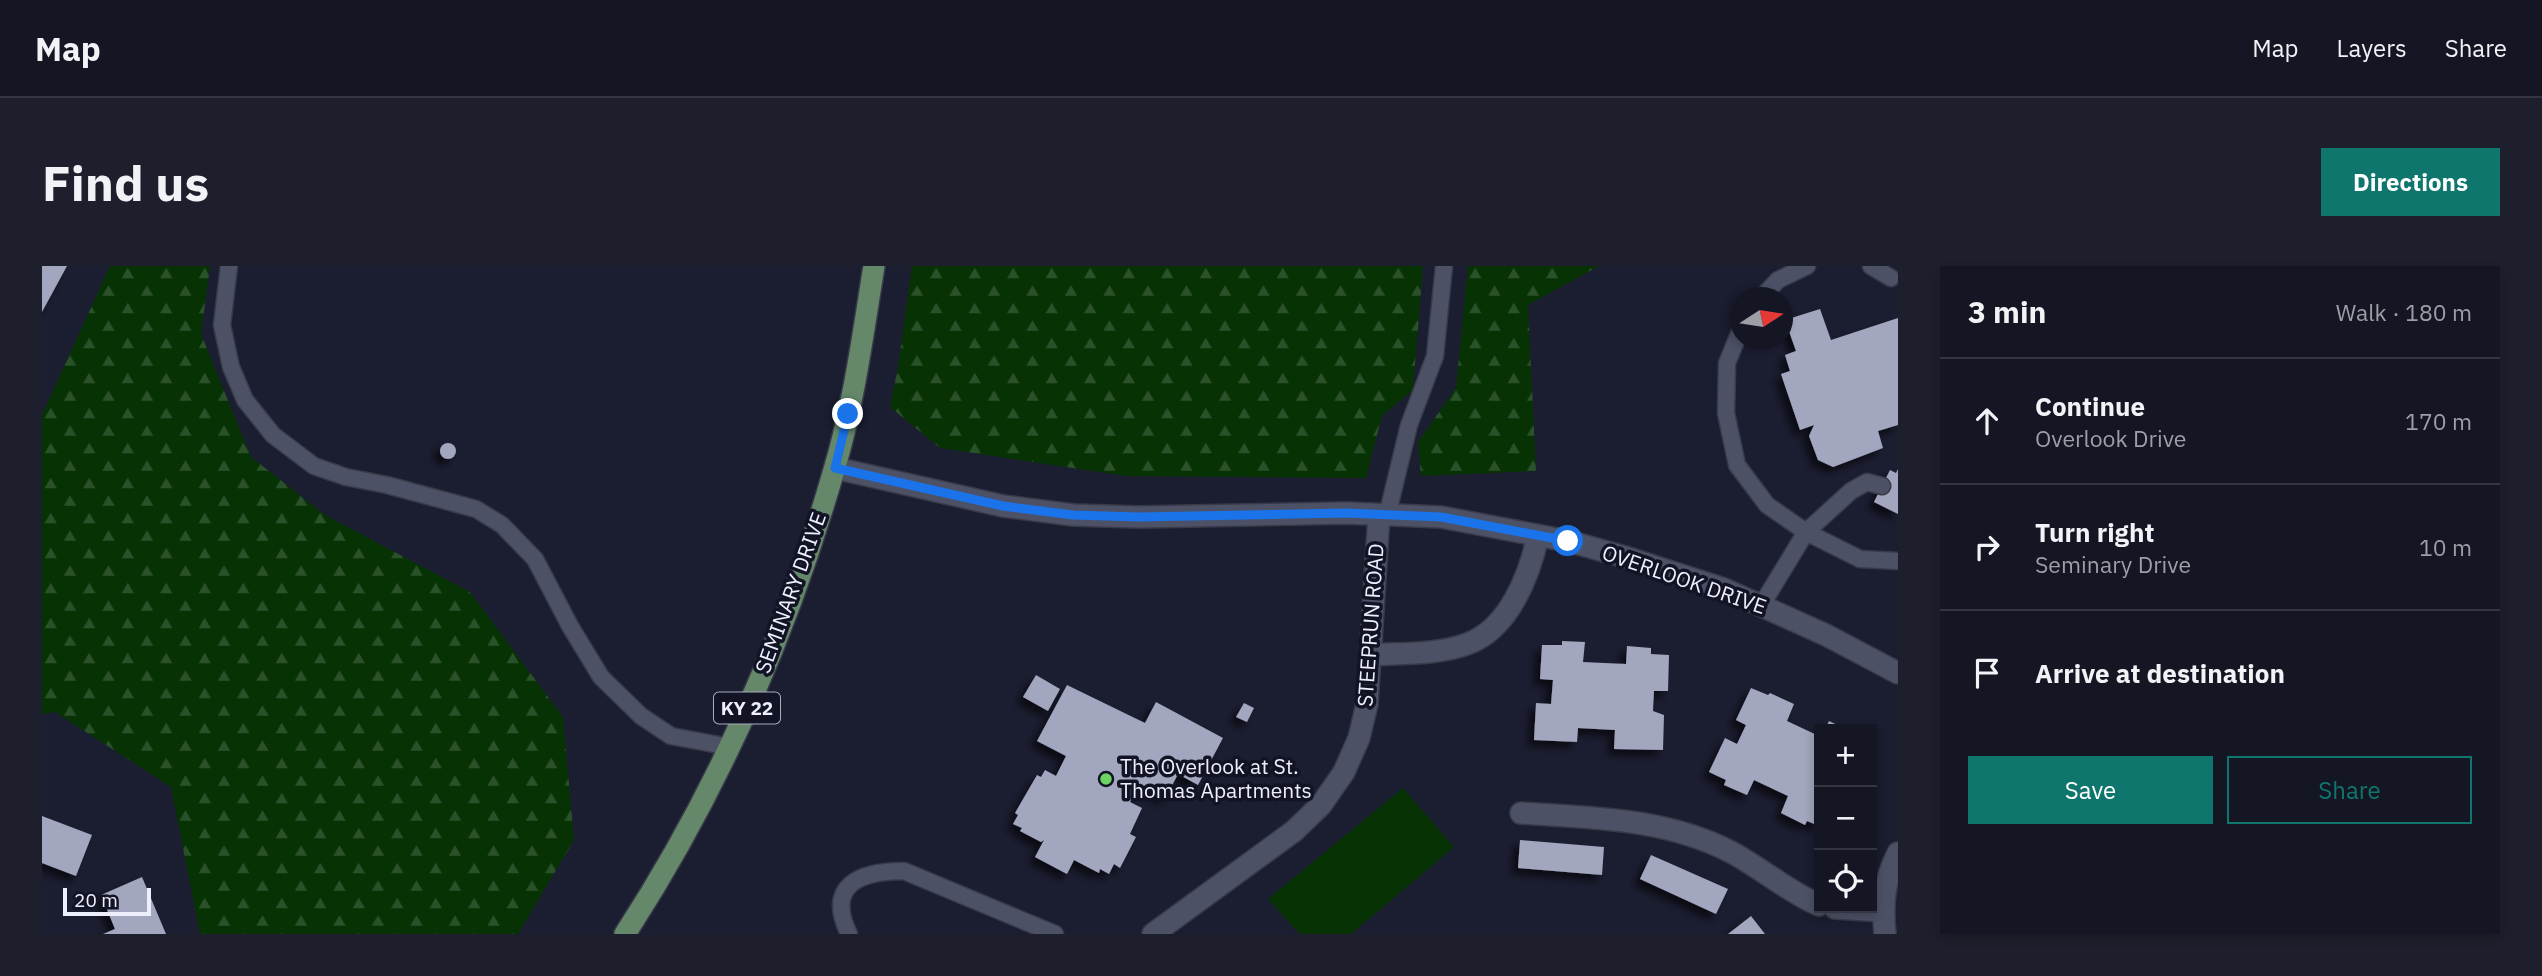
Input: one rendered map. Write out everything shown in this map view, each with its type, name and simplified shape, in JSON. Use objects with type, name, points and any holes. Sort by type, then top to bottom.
[{"type":"main road","name":"SEMINARY DRIVE","points":[[625,934],[667,870],[730,747],[769,656],[810,546],[835,468],[859,360],[874,266]]},
{"type":"street","name":"OVERLOOK DRIVE","points":[[835,468],[1003,506],[1073,515],[1152,517],[1284,513],[1441,517],[1625,557],[1724,589],[1826,635],[1898,673]]},
{"type":"street","name":"STEEPRUN ROAD","points":[[1153,934],[1294,831],[1321,804],[1344,772],[1359,737],[1367,704],[1383,515]]},
{"type":"street","points":[[1370,655],[1443,650],[1479,639],[1503,617],[1532,562],[1538,536]]},
{"type":"street","points":[[1521,813],[1641,822],[1688,833],[1732,853],[1814,902]]},
{"type":"street","points":[[1885,934],[1883,911],[1886,876],[1898,853]]},
{"type":"street","points":[[1877,911],[1883,911]]},
{"type":"lane","points":[[229,266],[222,325],[231,367],[245,400],[273,435],[314,466],[346,477],[476,509],[502,524],[535,559],[570,626],[601,677],[641,716],[671,736],[730,747]]},
{"type":"lane","points":[[1383,515],[1409,425],[1435,356],[1444,266]]},
{"type":"lane","points":[[1772,287],[1807,266]]},
{"type":"lane","points":[[1871,266],[1891,278]]},
{"type":"lane","points":[[1732,350],[1727,363],[1726,412],[1737,465],[1767,505],[1807,532],[1860,559],[1898,561]]},
{"type":"lane","points":[[1761,606],[1807,532],[1851,492],[1867,482],[1882,486]]},
{"type":"lane","points":[[849,934],[842,918],[840,903],[845,889],[860,879],[881,871],[904,871],[1055,934]]},
{"type":"green space","points":[[110,266],[210,266],[201,334],[251,457],[325,515],[470,592],[563,717],[574,840],[518,934],[200,934],[171,787],[55,712],[42,714],[42,415]]},
{"type":"green space","points":[[912,266],[1423,266],[1413,390],[1382,416],[1366,478],[1126,476],[940,448],[890,407]]},
{"type":"green space","points":[[1468,266],[1599,266],[1528,305],[1536,471],[1421,476],[1418,442],[1456,388]]},
{"type":"green space","points":[[1403,788],[1454,847],[1351,934],[1300,934],[1268,899]]},
{"type":"building","points":[[42,266],[67,266],[42,312]]},
{"type":"building","points":[[1820,309],[1831,340],[1898,318],[1898,425],[1878,431],[1883,448],[1833,467],[1818,460],[1809,436],[1814,425],[1800,430],[1781,374],[1790,371],[1785,355],[1796,351],[1793,343],[1793,317]]},
{"type":"building","points":[[448,443],[456,451],[448,459],[440,451]]},
{"type":"building","points":[[1898,469],[1898,514],[1874,502],[1890,470],[1896,473]]},
{"type":"building","points":[[1562,641],[1585,642],[1583,662],[1626,664],[1627,646],[1651,648],[1651,654],[1669,655],[1668,691],[1654,691],[1653,711],[1664,715],[1663,750],[1614,749],[1615,730],[1578,728],[1577,742],[1534,740],[1536,703],[1551,704],[1553,680],[1540,679],[1542,645],[1562,645]]},
{"type":"building","points":[[1036,675],[1060,689],[1048,711],[1023,697]]},
{"type":"building","name":"The Overlook at St. Thomas Apartments","points":[[1067,685],[1145,723],[1156,702],[1223,738],[1198,785],[1178,774],[1165,799],[1139,785],[1130,802],[1142,808],[1130,834],[1136,837],[1120,868],[1114,864],[1109,874],[1100,869],[1099,873],[1074,860],[1067,874],[1035,857],[1044,840],[1041,842],[1020,831],[1022,828],[1013,824],[1018,815],[1015,813],[1037,775],[1041,777],[1045,770],[1056,776],[1066,756],[1037,741]]},
{"type":"building","points":[[1751,688],[1794,704],[1787,721],[1814,734],[1814,824],[1807,821],[1805,825],[1781,813],[1788,796],[1754,780],[1747,795],[1724,785],[1726,780],[1709,772],[1725,738],[1737,744],[1746,725],[1736,720]]},
{"type":"building","points":[[1244,703],[1254,708],[1247,722],[1236,717]]},
{"type":"building","points":[[42,816],[92,835],[76,876],[42,863]]},
{"type":"building","points":[[1520,840],[1604,847],[1602,875],[1518,868]]},
{"type":"building","points":[[1651,855],[1728,889],[1716,914],[1640,879]]},
{"type":"building","points":[[142,877],[166,934],[103,934],[115,929],[101,895]]},
{"type":"building","points":[[1751,916],[1765,934],[1728,934]]},
{"type":"place","name":"The Overlook at St. Thomas Apartments","points":[[1106,779]]},
{"type":"route","points":[[848,414],[835,468],[1003,506],[1073,515],[1139,517],[1346,513],[1441,517],[1568,541]]}]
